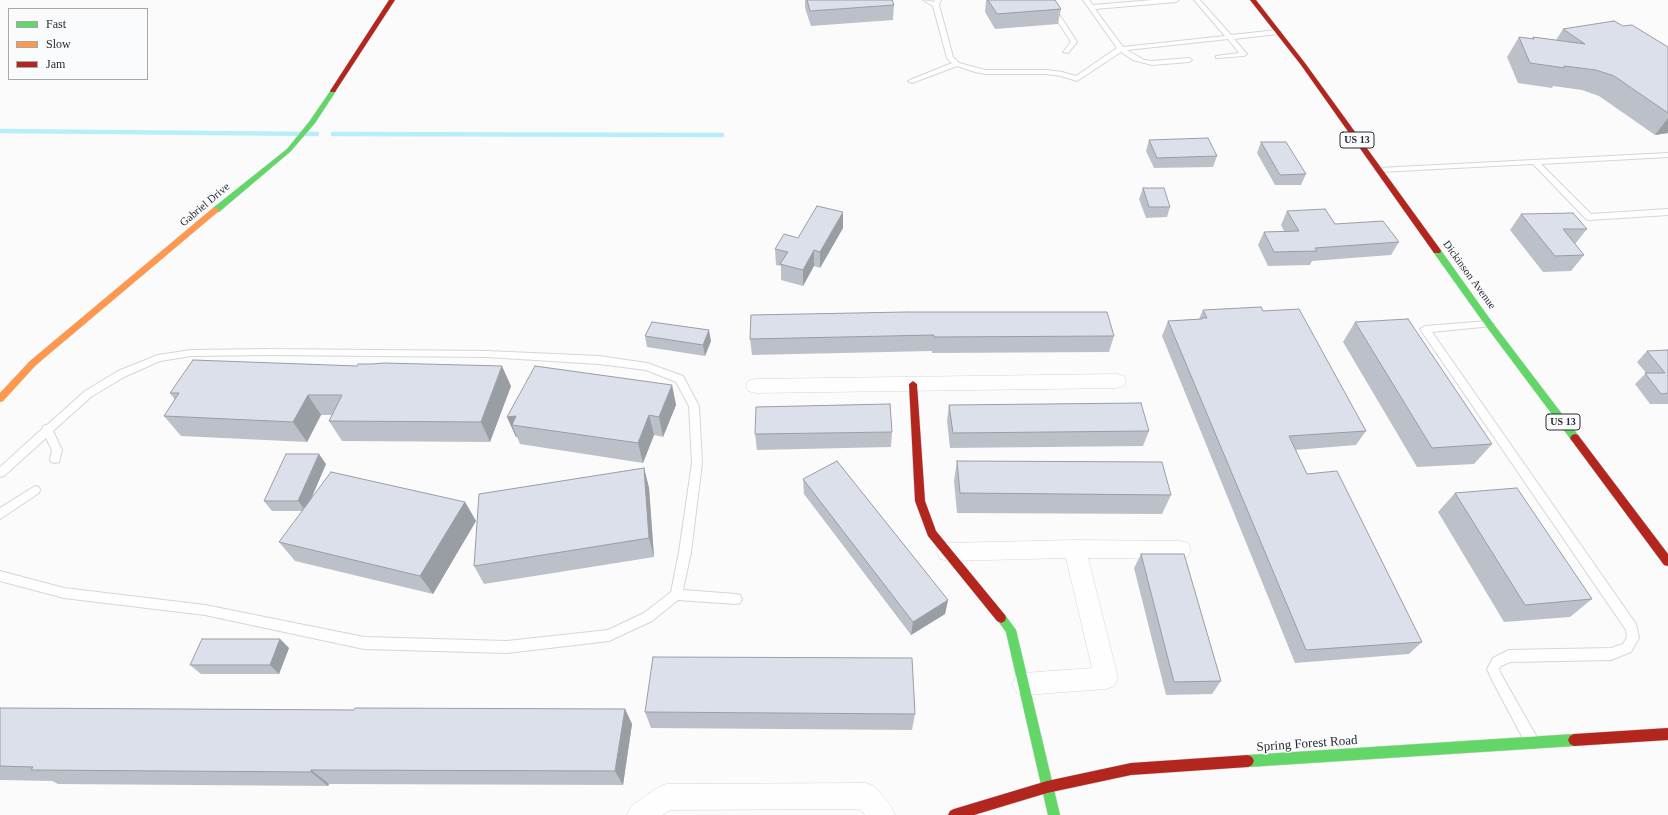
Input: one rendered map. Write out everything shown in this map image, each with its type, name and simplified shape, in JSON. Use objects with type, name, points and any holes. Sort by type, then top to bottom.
[{"type":"street","name":"Gabriel Drive","points":[[0,399],[33,363],[289,150],[312,124],[392,0]]},
{"type":"street","name":"Dickinson Avenue","points":[[1253,0],[1303,64],[1490,324],[1668,562]]},
{"type":"street","points":[[755,386],[1117,382]]},
{"type":"street","points":[[914,384],[920,501],[932,533],[1011,630],[1054,815]]},
{"type":"street","points":[[948,552],[1075,549],[1180,550]]},
{"type":"street","points":[[1024,684],[1106,678],[1075,549]]},
{"type":"street","name":"Spring Forest Road","points":[[954,815],[1048,787],[1131,768],[1668,734]]},
{"type":"street","points":[[640,815],[666,797],[866,796],[882,815]]},
{"type":"lane","points":[[926,0],[937,3],[950,58],[957,64],[981,72],[1046,72],[1062,74],[1077,79],[1121,49],[1278,32]]},
{"type":"lane","points":[[1047,0],[1074,42],[1066,52]]},
{"type":"lane","points":[[1086,0],[1121,49],[1135,59],[1143,62],[1189,60]]},
{"type":"lane","points":[[1091,7],[1111,3],[1176,0]]},
{"type":"lane","points":[[1197,0],[1244,54],[1218,57]]},
{"type":"lane","points":[[912,81],[957,64]]},
{"type":"lane","points":[[1379,170],[1668,155]]},
{"type":"lane","points":[[1535,162],[1589,217],[1668,212]]},
{"type":"lane","points":[[1490,324],[1425,329],[1632,628],[1633,638],[1627,648],[1611,654],[1509,656],[1497,662],[1493,669],[1497,678],[1533,742]]},
{"type":"lane","points":[[0,472],[88,394],[121,374],[158,358],[191,353],[269,352],[486,354],[598,360],[647,367],[680,379],[694,406],[697,463],[685,552],[676,595]]},
{"type":"lane","points":[[47,429],[57,450],[55,459]]},
{"type":"lane","points":[[0,514],[35,490]]},
{"type":"lane","points":[[0,576],[64,593],[205,610],[364,643],[499,647],[609,635],[648,616],[676,595],[736,599]]},
{"type":"building","points":[[807,0],[892,0],[894,5],[810,11]]},
{"type":"building","points":[[988,0],[1055,0],[1061,9],[997,14]]},
{"type":"building","points":[[1614,21],[1623,26],[1632,25],[1668,47],[1668,113],[1614,76],[1596,70],[1564,66],[1565,68],[1530,63],[1519,37],[1534,39],[1533,37],[1585,44],[1563,29]]},
{"type":"building","points":[[1208,138],[1217,156],[1157,158],[1149,140]]},
{"type":"building","points":[[1261,142],[1286,142],[1306,174],[1280,175]]},
{"type":"building","points":[[1143,188],[1164,188],[1170,207],[1149,207]]},
{"type":"building","points":[[817,206],[843,212],[820,252],[814,250],[803,270],[780,264],[788,252],[775,249],[784,234],[798,238]]},
{"type":"building","points":[[1325,209],[1335,224],[1383,221],[1399,242],[1315,248],[1317,251],[1274,252],[1264,232],[1299,231],[1287,211]]},
{"type":"building","points":[[1573,213],[1587,229],[1563,229],[1584,255],[1555,256],[1521,214]]},
{"type":"building","points":[[1261,307],[1263,311],[1299,309],[1366,431],[1289,436],[1307,474],[1337,471],[1422,642],[1306,650],[1168,321],[1207,318],[1203,310]]},
{"type":"building","points":[[907,312],[1107,312],[1114,336],[934,337],[934,335],[750,339],[751,315]]},
{"type":"building","points":[[1408,319],[1492,444],[1432,448],[1355,322]]},
{"type":"building","points":[[652,322],[709,330],[703,345],[645,336]]},
{"type":"building","points":[[1668,350],[1668,393],[1661,394],[1645,373],[1665,373],[1647,351]]},
{"type":"building","points":[[193,360],[357,366],[358,364],[384,363],[502,366],[481,422],[329,421],[342,395],[308,395],[293,422],[164,416],[179,393],[170,393]]},
{"type":"building","points":[[535,366],[672,385],[659,417],[649,415],[638,443],[512,425],[516,416],[507,417]]},
{"type":"building","points":[[1141,403],[1149,431],[953,433],[949,405]]},
{"type":"building","points":[[890,404],[892,432],[755,434],[756,407]]},
{"type":"building","points":[[286,454],[319,454],[298,501],[264,501]]},
{"type":"building","points":[[837,461],[948,600],[913,622],[803,479]]},
{"type":"building","points":[[957,461],[1162,462],[1171,495],[960,493]]},
{"type":"building","points":[[644,468],[649,538],[474,566],[479,494]]},
{"type":"building","points":[[331,472],[465,502],[420,576],[279,542]]},
{"type":"building","points":[[1517,488],[1592,599],[1525,605],[1455,493]]},
{"type":"building","points":[[1141,554],[1184,554],[1221,681],[1174,682]]},
{"type":"building","points":[[202,639],[280,639],[270,665],[190,665]]},
{"type":"building","points":[[653,657],[912,658],[915,714],[645,712]]},
{"type":"building","points":[[0,708],[354,710],[355,708],[625,709],[615,771],[311,770],[311,772],[31,770],[33,767],[0,766]]},
{"type":"waterway","points":[[0,131],[317,134]]},
{"type":"waterway","points":[[333,134],[722,135]]},
{"type":"traffic: fast","points":[[216,210],[289,150],[312,123],[333,91]]},
{"type":"traffic: fast","points":[[1437,251],[1489,324],[1575,438]]},
{"type":"traffic: fast","points":[[1001,618],[1011,630],[1054,815]]},
{"type":"traffic: fast","points":[[1248,761],[1574,740]]},
{"type":"traffic: slow","points":[[0,399],[33,363],[216,210]]},
{"type":"traffic: jam","points":[[333,91],[392,0]]},
{"type":"traffic: jam","points":[[1253,0],[1303,64],[1437,251]]},
{"type":"traffic: jam","points":[[913,384],[920,501],[932,533],[1001,618]]},
{"type":"traffic: jam","points":[[1575,438],[1668,562]]},
{"type":"traffic: jam","points":[[1574,740],[1668,734]]},
{"type":"traffic: jam","points":[[954,815],[1047,787],[1131,769],[1248,761]]}]
